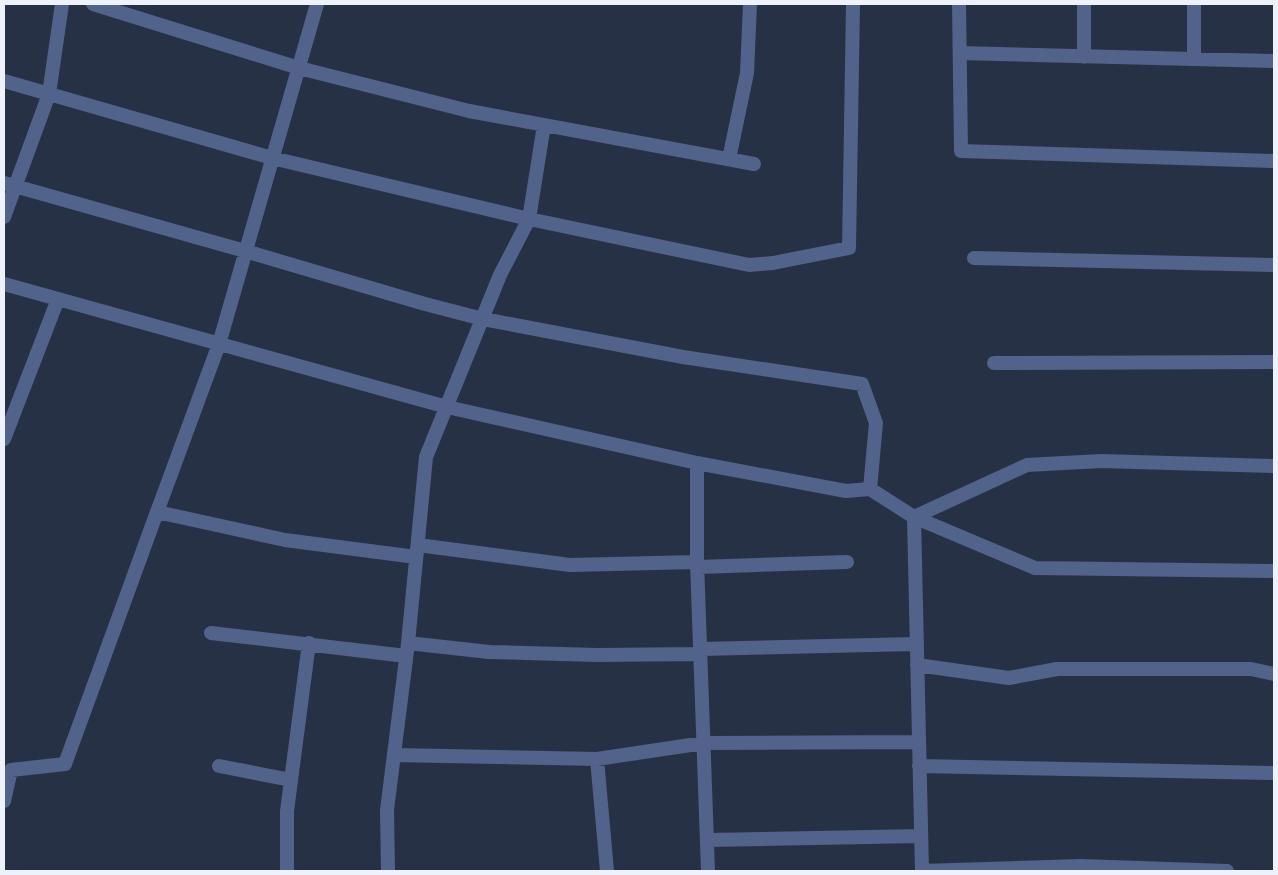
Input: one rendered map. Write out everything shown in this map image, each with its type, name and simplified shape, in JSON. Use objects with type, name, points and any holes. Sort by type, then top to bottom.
[{"type":"street","points":[[4,217],[9,184],[50,94],[62,4]]},
{"type":"street","points":[[93,4],[299,68],[468,111],[754,164]]},
{"type":"street","points":[[4,801],[11,770],[65,764],[219,344],[317,4]]},
{"type":"street","points":[[729,159],[747,73],[750,4]]},
{"type":"street","points":[[4,81],[272,158],[529,219],[749,264],[773,263],[849,248],[853,4]]},
{"type":"street","points":[[959,4],[961,151],[1274,161]]},
{"type":"street","points":[[1084,4],[1084,56]]},
{"type":"street","points":[[1194,4],[1194,59]]},
{"type":"street","points":[[960,54],[1274,61]]},
{"type":"street","points":[[388,871],[387,810],[407,650],[426,457],[500,275],[529,219],[544,125]]},
{"type":"street","points":[[9,184],[407,299],[483,319],[683,357],[862,384],[876,423],[870,489]]},
{"type":"street","points":[[974,258],[1274,265]]},
{"type":"street","points":[[4,284],[447,407],[697,463],[846,491],[870,489],[914,516],[1035,568],[1274,571]]},
{"type":"street","points":[[4,439],[58,299]]},
{"type":"street","points":[[994,363],[1274,362]]},
{"type":"street","points":[[914,516],[1028,465],[1102,461],[1274,466]]},
{"type":"street","points":[[697,463],[698,564],[708,871]]},
{"type":"street","points":[[157,512],[285,540],[570,565],[847,562]]},
{"type":"street","points":[[914,516],[922,871],[1081,866],[1227,871]]},
{"type":"street","points":[[211,633],[309,644],[407,650],[597,655],[916,644]]},
{"type":"street","points":[[287,871],[287,811],[309,644]]},
{"type":"street","points":[[917,665],[1009,678],[1057,669],[1251,669],[1274,674]]},
{"type":"street","points":[[394,755],[597,759],[704,743],[919,742]]},
{"type":"street","points":[[597,759],[607,871]]},
{"type":"street","points":[[219,766],[291,780]]},
{"type":"street","points":[[919,766],[1274,773]]},
{"type":"street","points":[[707,840],[921,836]]}]
